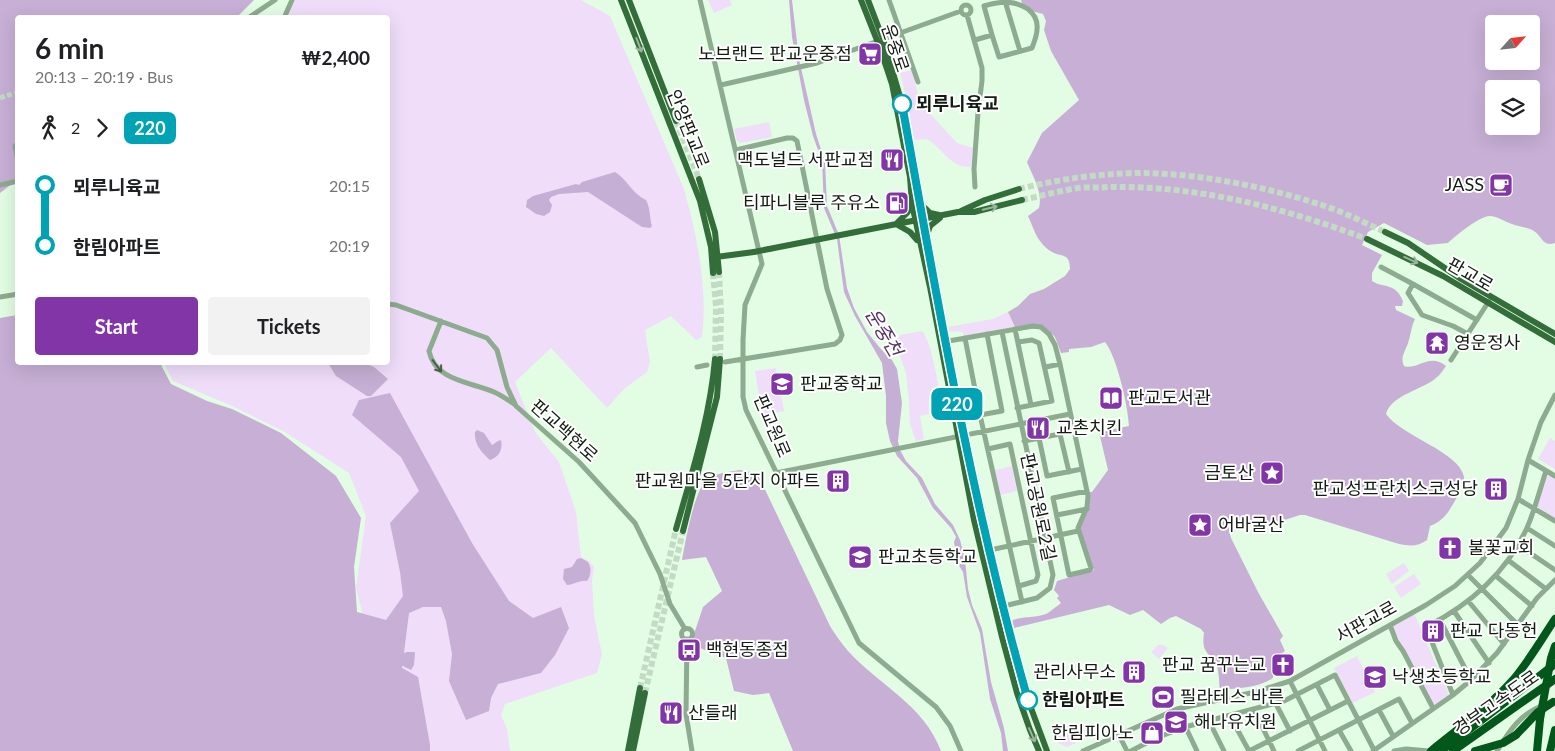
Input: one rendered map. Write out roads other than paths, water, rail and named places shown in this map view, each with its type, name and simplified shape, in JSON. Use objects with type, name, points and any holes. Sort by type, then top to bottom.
[{"type":"highway","points":[[1430,751],[1451,746],[1512,681],[1555,620]]},
{"type":"highway","points":[[1535,751],[1551,658],[1555,646]]},
{"type":"highway","name":"경부고속도로","points":[[1451,746],[1555,664]]},
{"type":"highway","name":"경부고속도로","points":[[1441,751],[1555,679]]},
{"type":"highway","points":[[1475,751],[1503,743],[1516,735],[1534,715],[1554,702]]},
{"type":"highway","points":[[1550,751],[1555,730]]},
{"type":"highway","points":[[1480,751],[1488,751]]},
{"type":"main road","name":"안양판교로","points":[[621,0],[700,201],[717,271],[722,260],[731,255]]},
{"type":"main road","name":"안양판교로","points":[[629,0],[676,121]]},
{"type":"main road","name":"운중로","points":[[861,0],[881,40],[896,98],[910,177],[915,221],[942,342],[974,520],[999,607],[1031,708],[1047,751]]},
{"type":"main road","name":"운중로","points":[[868,0],[901,100],[927,240],[942,342]]},
{"type":"main road","name":"안양판교로","points":[[699,179],[712,219],[717,246],[715,257]]},
{"type":"main road","points":[[958,212],[985,200],[1019,189]]},
{"type":"main road","points":[[715,257],[820,240],[958,212],[974,212],[1022,200]]},
{"type":"main road","points":[[920,203],[930,213],[943,215]]},
{"type":"main road","points":[[896,224],[907,213],[912,204]]},
{"type":"main road","points":[[927,240],[926,233],[929,227],[943,215]]},
{"type":"main road","points":[[896,224],[910,232],[920,243]]},
{"type":"main road","name":"판교로","points":[[1385,232],[1424,252],[1489,300],[1555,342]]},
{"type":"main road","name":"판교로","points":[[1367,239],[1418,263],[1555,334]]},
{"type":"main road","points":[[717,246],[722,251],[731,255]]},
{"type":"main road","points":[[680,530],[717,397],[720,360]]},
{"type":"main road","name":"운중로","points":[[960,436],[990,550],[1002,637],[1017,693],[1039,751]]},
{"type":"main road","points":[[628,751],[642,691],[633,751]]},
{"type":"street","points":[[252,15],[275,0]]},
{"type":"street","points":[[285,15],[292,0]]},
{"type":"street","name":"판교원로","points":[[700,0],[762,264],[745,305],[744,403],[859,643],[936,707],[950,726],[961,751]]},
{"type":"street","points":[[889,0],[918,82]]},
{"type":"street","points":[[1005,1],[1020,52]]},
{"type":"street","points":[[1005,1],[1020,3],[1035,17],[1037,29],[1032,48],[999,57],[983,3],[1005,1]]},
{"type":"street","points":[[961,12],[963,3],[971,8],[971,12],[967,15]]},
{"type":"street","points":[[721,85],[815,64],[961,12],[967,15],[982,68],[974,169],[975,187]]},
{"type":"street","points":[[975,40],[992,35]]},
{"type":"street","points":[[720,360],[743,359],[832,345],[840,340],[842,335],[827,290],[820,240],[800,152],[795,139],[787,138],[736,150]]},
{"type":"street","points":[[0,185],[15,182]]},
{"type":"street","points":[[1381,267],[1477,320]]},
{"type":"street","points":[[1414,284],[1408,293],[1420,314],[1454,326],[1468,334]]},
{"type":"street","points":[[0,297],[15,294]]},
{"type":"street","points":[[1452,360],[1489,300]]},
{"type":"street","name":"판교백현로","points":[[390,304],[441,321],[491,341],[497,350],[507,387],[516,406],[579,462],[635,523],[660,574],[670,604],[685,629],[690,630],[692,633],[691,638],[687,640],[686,714],[692,751]]},
{"type":"street","points":[[441,321],[429,351],[435,366],[449,376],[494,392],[516,406]]},
{"type":"street","points":[[942,342],[1033,326],[1044,329],[1054,341],[1060,364],[1087,491],[1088,500],[1087,509],[1078,525],[1078,531],[1091,568],[1090,570],[1069,574],[1053,498],[1087,491]]},
{"type":"street","points":[[1015,329],[1032,405]]},
{"type":"street","points":[[999,607],[1038,598],[1050,588],[1053,575],[1016,408],[1002,332]]},
{"type":"street","points":[[980,415],[1002,411],[987,334]]},
{"type":"street","name":"판교공원로2길","points":[[964,338],[1022,602]]},
{"type":"street","points":[[1016,408],[1052,400],[1040,346],[1037,342],[1030,340],[1018,342]]},
{"type":"street","points":[[1046,367],[1060,364]]},
{"type":"street","points":[[697,367],[708,365]]},
{"type":"street","name":"서판교로","points":[[1083,751],[1177,709],[1254,692],[1290,681],[1443,595],[1468,575],[1486,556],[1503,532],[1518,499],[1528,460],[1541,422],[1555,395]]},
{"type":"street","points":[[776,473],[1070,414]]},
{"type":"street","points":[[1024,441],[1060,434],[1069,472]]},
{"type":"street","points":[[1039,438],[1047,476],[1082,470]]},
{"type":"street","name":"판교공원로2길","points":[[988,449],[1010,444],[1038,575],[1036,581],[1019,586]]},
{"type":"street","points":[[1528,460],[1555,476]]},
{"type":"street","points":[[1453,695],[1426,627],[1469,602],[1496,576],[1518,545],[1527,528],[1546,471]]},
{"type":"street","points":[[1518,499],[1555,521]]},
{"type":"street","points":[[1057,515],[1087,509]]},
{"type":"street","points":[[1527,528],[1555,546]]},
{"type":"street","points":[[990,550],[1078,531]]},
{"type":"street","points":[[1518,545],[1555,570]]},
{"type":"street","points":[[1508,560],[1546,589]]},
{"type":"street","points":[[1468,575],[1518,625]]},
{"type":"street","points":[[1496,576],[1532,606]]},
{"type":"street","points":[[1118,734],[1129,751],[1156,738],[1185,728],[1276,704],[1298,695],[1335,675],[1373,750],[1453,695],[1471,680],[1504,644],[1532,606],[1555,580]]},
{"type":"street","points":[[1469,602],[1504,644]]},
{"type":"street","points":[[1454,611],[1488,663]]},
{"type":"street","points":[[1440,620],[1471,680]]},
{"type":"street","points":[[1390,625],[1396,641],[1433,708]]},
{"type":"street","points":[[1290,681],[1325,751]]},
{"type":"street","points":[[1317,685],[1330,710]]},
{"type":"street","points":[[1298,751],[1399,699],[1412,723]]},
{"type":"street","points":[[1230,716],[1249,751],[1348,701]]},
{"type":"street","points":[[1497,751],[1513,726],[1522,718],[1538,708],[1554,702]]},
{"type":"street","points":[[1276,704],[1290,731]]},
{"type":"street","points":[[1177,709],[1197,751]]},
{"type":"street","points":[[1254,710],[1274,751]]},
{"type":"street","points":[[1379,710],[1393,736]]},
{"type":"street","points":[[1209,721],[1224,751]]},
{"type":"street","points":[[1339,730],[1350,751]]},
{"type":"street","points":[[1394,751],[1406,749],[1430,751]]},
{"type":"tunnel","points":[[0,98],[15,93]]},
{"type":"tunnel","points":[[676,121],[699,179]]},
{"type":"tunnel","points":[[1019,189],[1096,175],[1143,173],[1188,176],[1257,187],[1301,198],[1338,211],[1385,232]]},
{"type":"tunnel","points":[[1022,200],[1082,188],[1141,187],[1174,190],[1207,194],[1272,208],[1367,239]]},
{"type":"tunnel","points":[[719,272],[721,313],[720,359]]},
{"type":"tunnel","points":[[713,273],[716,306],[715,359]]},
{"type":"tunnel","points":[[640,688],[676,529]]},
{"type":"tunnel","points":[[645,693],[683,531]]},
{"type":"place","name":"노브랜드 판교운중점","points":[[870,54]]},
{"type":"place","name":"뫼루니육교","points":[[902,104]]},
{"type":"place","name":"맥도널드 서판교점","points":[[892,160]]},
{"type":"place","name":"JASS","points":[[1501,185]]},
{"type":"place","name":"티파니블루 주유소","points":[[897,203]]},
{"type":"place","name":"영운정사","points":[[1437,343]]},
{"type":"place","name":"판교중학교","points":[[782,384]]},
{"type":"place","name":"판교도서관","points":[[1111,398]]},
{"type":"place","name":"교촌치킨","points":[[1038,428]]},
{"type":"place","name":"금토산","points":[[1272,473]]},
{"type":"place","name":"판교원마을 5단지 아파트","points":[[838,481]]},
{"type":"place","name":"판교성프란치스코성당","points":[[1496,489]]},
{"type":"place","name":"어바굴산","points":[[1200,525]]},
{"type":"place","name":"불꽃교회","points":[[1450,548]]},
{"type":"place","name":"판교초등학교","points":[[860,557]]},
{"type":"place","name":"판교 다동헌","points":[[1433,631]]},
{"type":"place","name":"백현동종점","points":[[689,650]]},
{"type":"place","name":"판교 꿈꾸는교","points":[[1283,665]]},
{"type":"place","name":"관리사무소","points":[[1134,672]]},
{"type":"place","name":"낙생초등학교","points":[[1375,677]]},
{"type":"place","name":"필라테스 바른","points":[[1163,697]]},
{"type":"place","name":"한림아파트","points":[[1028,700]]},
{"type":"place","name":"산들래","points":[[671,713]]},
{"type":"place","name":"해나유치원","points":[[1176,722]]},
{"type":"place","name":"한림피아노","points":[[1152,733]]},
{"type":"water label","name":"운중천","points":[[884,332]]}]
